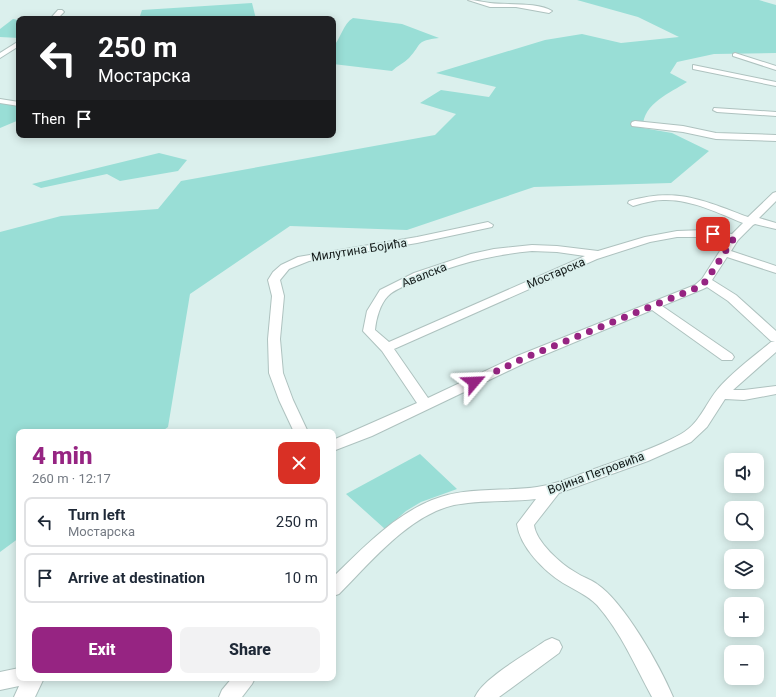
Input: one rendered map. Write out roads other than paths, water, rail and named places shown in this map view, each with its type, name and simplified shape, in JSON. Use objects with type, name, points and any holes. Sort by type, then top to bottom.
[{"type":"street","points":[[471,0],[490,5],[516,5],[549,11]]},
{"type":"street","points":[[57,16],[61,12],[60,11]]},
{"type":"street","points":[[0,56],[16,45]]},
{"type":"street","points":[[735,55],[776,68]]},
{"type":"street","points":[[696,67],[776,84]]},
{"type":"street","points":[[0,101],[16,104]]},
{"type":"street","points":[[717,110],[776,114]]},
{"type":"street","points":[[635,124],[684,129],[716,136],[776,138]]},
{"type":"street","points":[[336,445],[426,405],[522,359],[699,287],[706,281],[726,253],[734,238],[776,195]]},
{"type":"street","points":[[633,202],[648,197],[678,197],[752,221],[776,226]]},
{"type":"street","name":"Милутина Бојића","points":[[300,429],[286,400],[276,373],[274,339],[278,296],[274,280],[279,272],[287,266],[313,257],[418,240],[488,225]]},
{"type":"street","name":"Мостарска","points":[[387,348],[598,255],[643,240],[662,236],[713,234],[734,238]]},
{"type":"street","name":"Авалска","points":[[426,405],[387,348],[369,331],[379,298],[393,288],[458,262],[489,253],[532,248],[598,255]]},
{"type":"street","points":[[726,253],[776,270]]},
{"type":"street","points":[[706,281],[732,298],[776,338]]},
{"type":"street","points":[[652,305],[727,356]]},
{"type":"street","name":"Војина Петровића","points":[[336,586],[374,548],[411,518],[427,508],[458,498],[536,493],[553,490],[630,462],[688,437],[699,426],[722,394],[739,376],[776,345]]},
{"type":"street","points":[[722,394],[744,395],[776,390]]},
{"type":"street","points":[[553,490],[525,524],[524,528],[528,535],[555,567],[568,577],[594,591],[613,612],[663,697]]},
{"type":"street","points":[[485,697],[497,686],[552,647]]},
{"type":"street","points":[[0,681],[16,678]]},
{"type":"street","points":[[24,697],[32,681]]},
{"type":"street","points":[[229,697],[242,681]]}]
